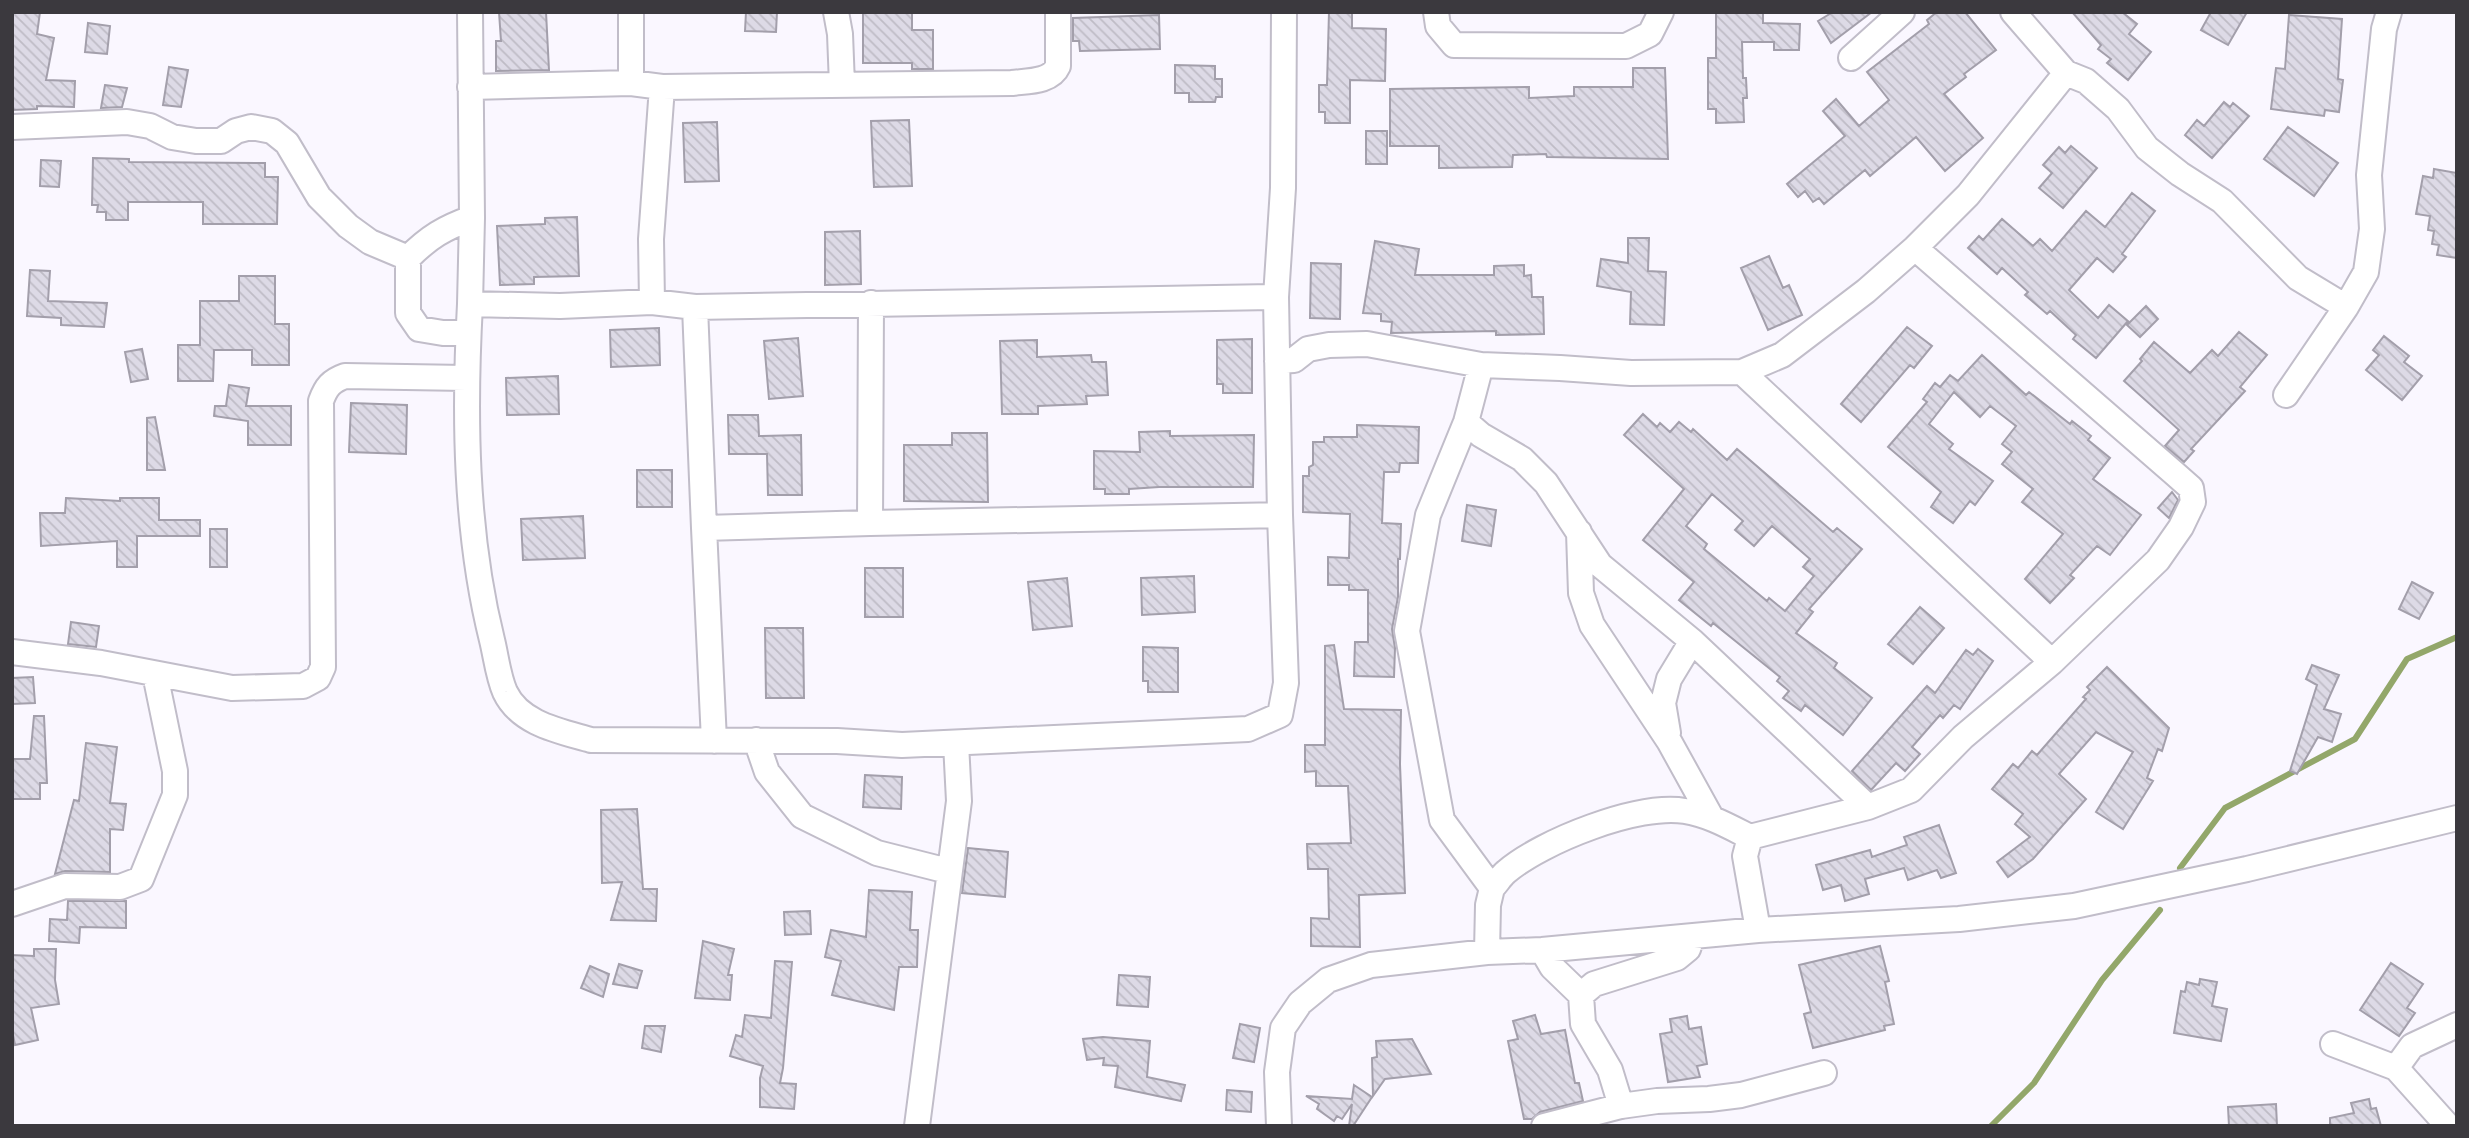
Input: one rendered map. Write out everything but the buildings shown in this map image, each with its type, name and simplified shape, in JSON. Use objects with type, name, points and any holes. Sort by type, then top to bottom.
[{"type":"street","points":[[470,12],[472,218],[466,378],[470,499],[486,615],[505,693],[526,716],[554,729],[591,740],[756,740],[902,745],[1248,729],[1280,715],[1286,682],[1276,297],[1283,188],[1284,12]]},
{"type":"street","points":[[631,12],[631,83]]},
{"type":"street","points":[[836,12],[840,34],[842,85]]},
{"type":"street","points":[[470,87],[631,83],[662,87],[1012,83],[1048,77],[1055,72],[1058,66],[1058,12]]},
{"type":"street","points":[[1436,12],[1438,26],[1454,45],[1626,46],[1650,34],[1661,12]]},
{"type":"street","points":[[1851,58],[1902,12]]},
{"type":"street","points":[[2013,12],[2066,73],[2086,81],[2119,109],[2147,148],[2180,174],[2222,201],[2298,278],[2346,307]]},
{"type":"street","points":[[2286,396],[2346,307],[2366,272],[2372,229],[2368,175],[2384,29],[2389,12]]},
{"type":"street","points":[[1277,361],[1294,360],[1308,349],[1329,345],[1367,344],[1480,365],[1632,373],[1742,372],[1782,355],[1866,291],[1915,248],[1968,195],[2066,73]]},
{"type":"street","points":[[652,302],[651,239],[662,87]]},
{"type":"street","points":[[12,127],[127,122],[150,126],[172,137],[196,141],[220,141],[236,131],[251,127],[272,131],[287,143],[319,197],[348,226],[370,242],[408,258]]},
{"type":"street","points":[[468,333],[443,333],[419,328],[408,313],[408,258],[426,240],[445,227],[472,218]]},
{"type":"street","points":[[1487,952],[1492,888],[1506,872],[1568,836],[1635,814],[1682,810],[1711,817],[1750,836],[1868,807],[1911,790],[1963,737],[2052,662],[2158,560],[2181,527],[2193,502],[2191,488],[1915,248]]},
{"type":"street","points":[[470,304],[560,306],[652,302],[695,307],[1276,297]]},
{"type":"street","points":[[870,523],[871,303]]},
{"type":"street","points":[[695,307],[715,741]]},
{"type":"street","points":[[1480,365],[1466,422],[1428,515],[1407,631],[1442,820],[1492,888]]},
{"type":"street","points":[[1742,372],[2052,662]]},
{"type":"street","points":[[12,652],[101,663],[232,688],[303,686],[318,678],[323,667],[321,401],[326,388],[345,376],[466,378]]},
{"type":"street","points":[[1466,422],[1480,436],[1522,459],[1546,483],[1600,565],[1692,641],[1868,807]]},
{"type":"street","points":[[704,528],[1280,514]]},
{"type":"street","points":[[1579,531],[1581,593],[1592,625],[1670,741],[1711,817]]},
{"type":"street","points":[[1670,741],[1663,703],[1669,679],[1692,641]]},
{"type":"street","points":[[12,904],[65,886],[120,887],[141,879],[175,795],[175,771],[155,674]]},
{"type":"street","points":[[756,740],[767,772],[802,817],[877,853],[948,871]]},
{"type":"street","points":[[917,1126],[959,801],[956,743]]},
{"type":"street","points":[[1279,1126],[1278,1072],[1283,1028],[1300,1003],[1328,980],[1371,965],[1487,952],[1542,950],[1758,930],[1959,919],[2074,905],[2247,869],[2457,818]]},
{"type":"street","points":[[1750,836],[1745,856],[1758,930]]},
{"type":"street","points":[[1581,995],[1594,984],[1677,958],[1688,949],[1692,937]]},
{"type":"street","points":[[1542,950],[1559,975],[1581,995],[1583,1024],[1610,1070],[1621,1106]]},
{"type":"street","points":[[2396,1068],[2412,1046],[2457,1025]]},
{"type":"street","points":[[2333,1044],[2396,1068],[2448,1126]]},
{"type":"street","points":[[1544,1126],[1621,1106],[1741,1095],[1824,1073]]},
{"type":"waterway","points":[[2180,868],[2225,808],[2355,739],[2407,659],[2457,637]]},
{"type":"waterway","points":[[1991,1126],[2034,1083],[2102,980],[2160,910]]}]
